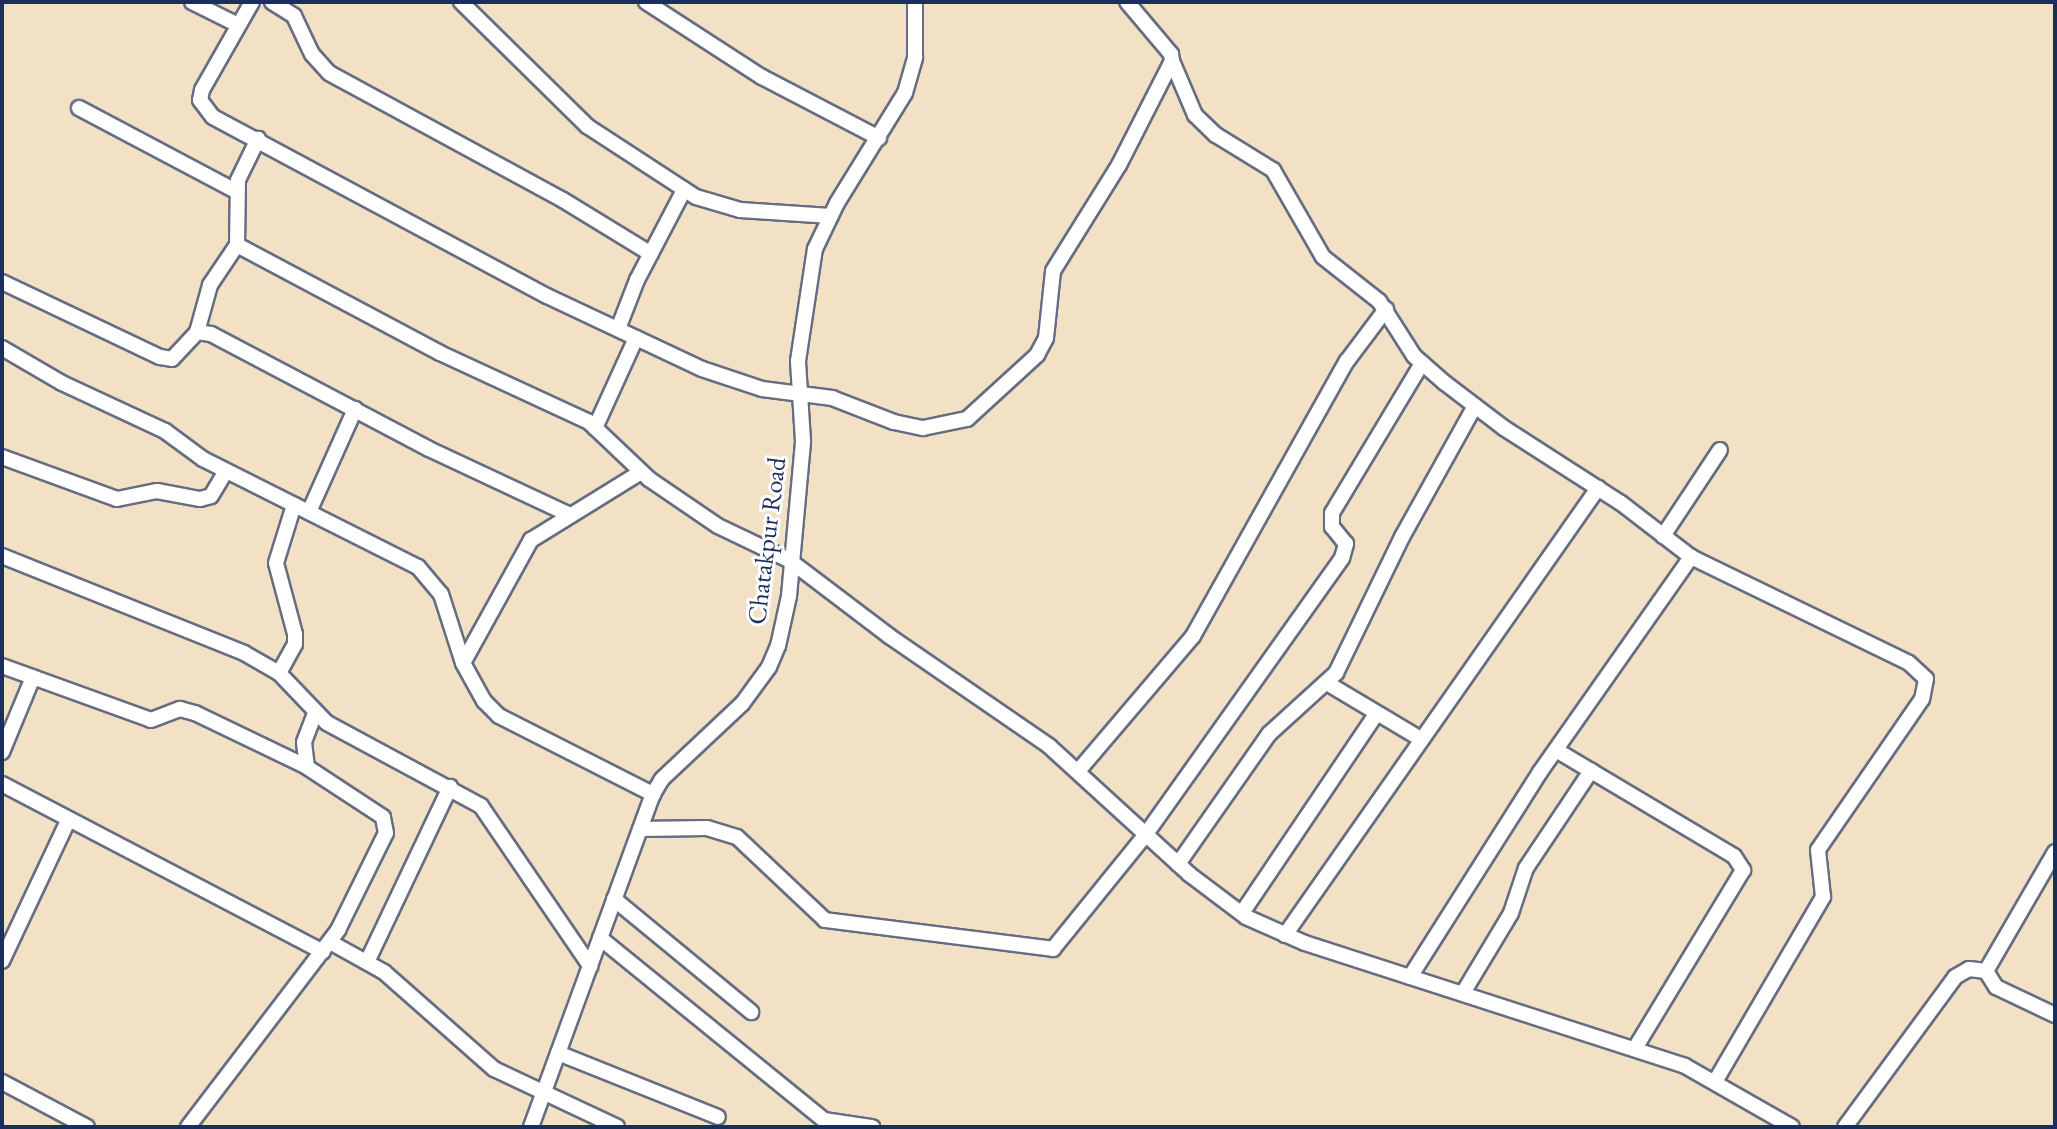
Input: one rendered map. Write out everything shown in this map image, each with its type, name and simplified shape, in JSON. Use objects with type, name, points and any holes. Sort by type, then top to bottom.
[{"type":"street","points":[[192,2],[238,25]]},
{"type":"street","points":[[252,2],[207,76],[200,100],[214,117],[548,296],[739,384],[800,396],[832,398],[894,422],[923,428],[967,419],[996,397],[1037,355],[1046,338],[1053,271],[1119,165],[1172,61]]},
{"type":"street","points":[[272,2],[294,16],[312,54],[329,73],[563,200],[651,254]]},
{"type":"street","points":[[461,2],[587,126],[684,190],[740,209],[831,216]]},
{"type":"street","points":[[646,2],[762,76],[879,138]]},
{"type":"street","name":"Chatakpur Road","points":[[531,1127],[653,794],[662,779],[742,704],[769,667],[785,625],[789,560],[803,441],[797,361],[815,249],[831,216],[895,115],[912,74],[915,2]]},
{"type":"street","points":[[1127,2],[1171,54],[1195,115],[1216,135],[1273,170],[1323,257],[1386,309],[1405,345],[1423,363],[1475,405],[1598,488],[1691,557],[1909,663],[1926,679],[1923,699],[1818,850],[1824,897],[1715,1082]]},
{"type":"street","points":[[79,108],[236,191]]},
{"type":"street","points":[[2,282],[160,357],[172,359],[197,332],[210,285],[237,246],[236,191],[241,169],[258,139]]},
{"type":"street","points":[[618,329],[651,254],[684,190]]},
{"type":"street","points":[[237,246],[440,353],[575,413],[595,428],[641,472],[718,526],[789,560],[1079,770],[1178,864],[1241,913],[1285,936],[1635,1048],[1715,1082],[1792,1127]]},
{"type":"street","points":[[1079,770],[1193,636],[1297,445],[1347,361],[1386,309]]},
{"type":"street","points":[[197,332],[221,338],[355,409],[570,515]]},
{"type":"street","points":[[595,428],[636,338]]},
{"type":"street","points":[[2,348],[62,383],[164,431],[226,471],[428,575],[452,620],[463,663],[484,701],[499,716],[653,794]]},
{"type":"street","points":[[640,829],[707,828],[737,837],[825,920],[1053,949],[1146,834],[1342,558],[1346,544],[1332,527],[1332,513],[1423,363]]},
{"type":"street","points":[[1178,864],[1269,733],[1327,683],[1360,632],[1402,537],[1475,405]]},
{"type":"street","points":[[309,512],[355,409]]},
{"type":"street","points":[[1663,536],[1720,450]]},
{"type":"street","points":[[2,457],[117,499],[157,491],[200,499],[211,496],[226,471]]},
{"type":"street","points":[[463,663],[531,540],[641,472]]},
{"type":"street","points":[[1285,936],[1598,488]]},
{"type":"street","points":[[279,673],[295,644],[295,634],[276,564],[294,505]]},
{"type":"street","points":[[2,556],[244,653],[279,673],[315,714],[481,806],[590,966]]},
{"type":"street","points":[[1410,977],[1556,750],[1691,557]]},
{"type":"street","points":[[2,666],[151,720],[180,709],[195,713],[307,767],[375,811],[387,824],[351,907],[327,947],[255,1035],[188,1127]]},
{"type":"street","points":[[2,752],[33,677]]},
{"type":"street","points":[[1327,683],[1421,739]]},
{"type":"street","points":[[307,767],[304,742],[315,714]]},
{"type":"street","points":[[1241,913],[1376,714]]},
{"type":"street","points":[[1556,750],[1734,856],[1743,870],[1635,1048]]},
{"type":"street","points":[[1463,993],[1511,913],[1526,868],[1591,771]]},
{"type":"street","points":[[2,784],[68,821],[174,870],[327,947],[367,962],[489,1065],[617,1127]]},
{"type":"street","points":[[367,962],[450,787]]},
{"type":"street","points":[[2,961],[68,821]]},
{"type":"street","points":[[1986,971],[2055,852]]},
{"type":"street","points":[[614,899],[751,1012]]},
{"type":"street","points":[[600,938],[824,1120],[872,1127]]},
{"type":"street","points":[[1845,1127],[1955,978],[1969,970],[1986,971]]},
{"type":"street","points":[[1986,971],[1996,987],[2055,1015]]},
{"type":"street","points":[[558,1053],[718,1117]]},
{"type":"street","points":[[2,1082],[87,1127]]}]
